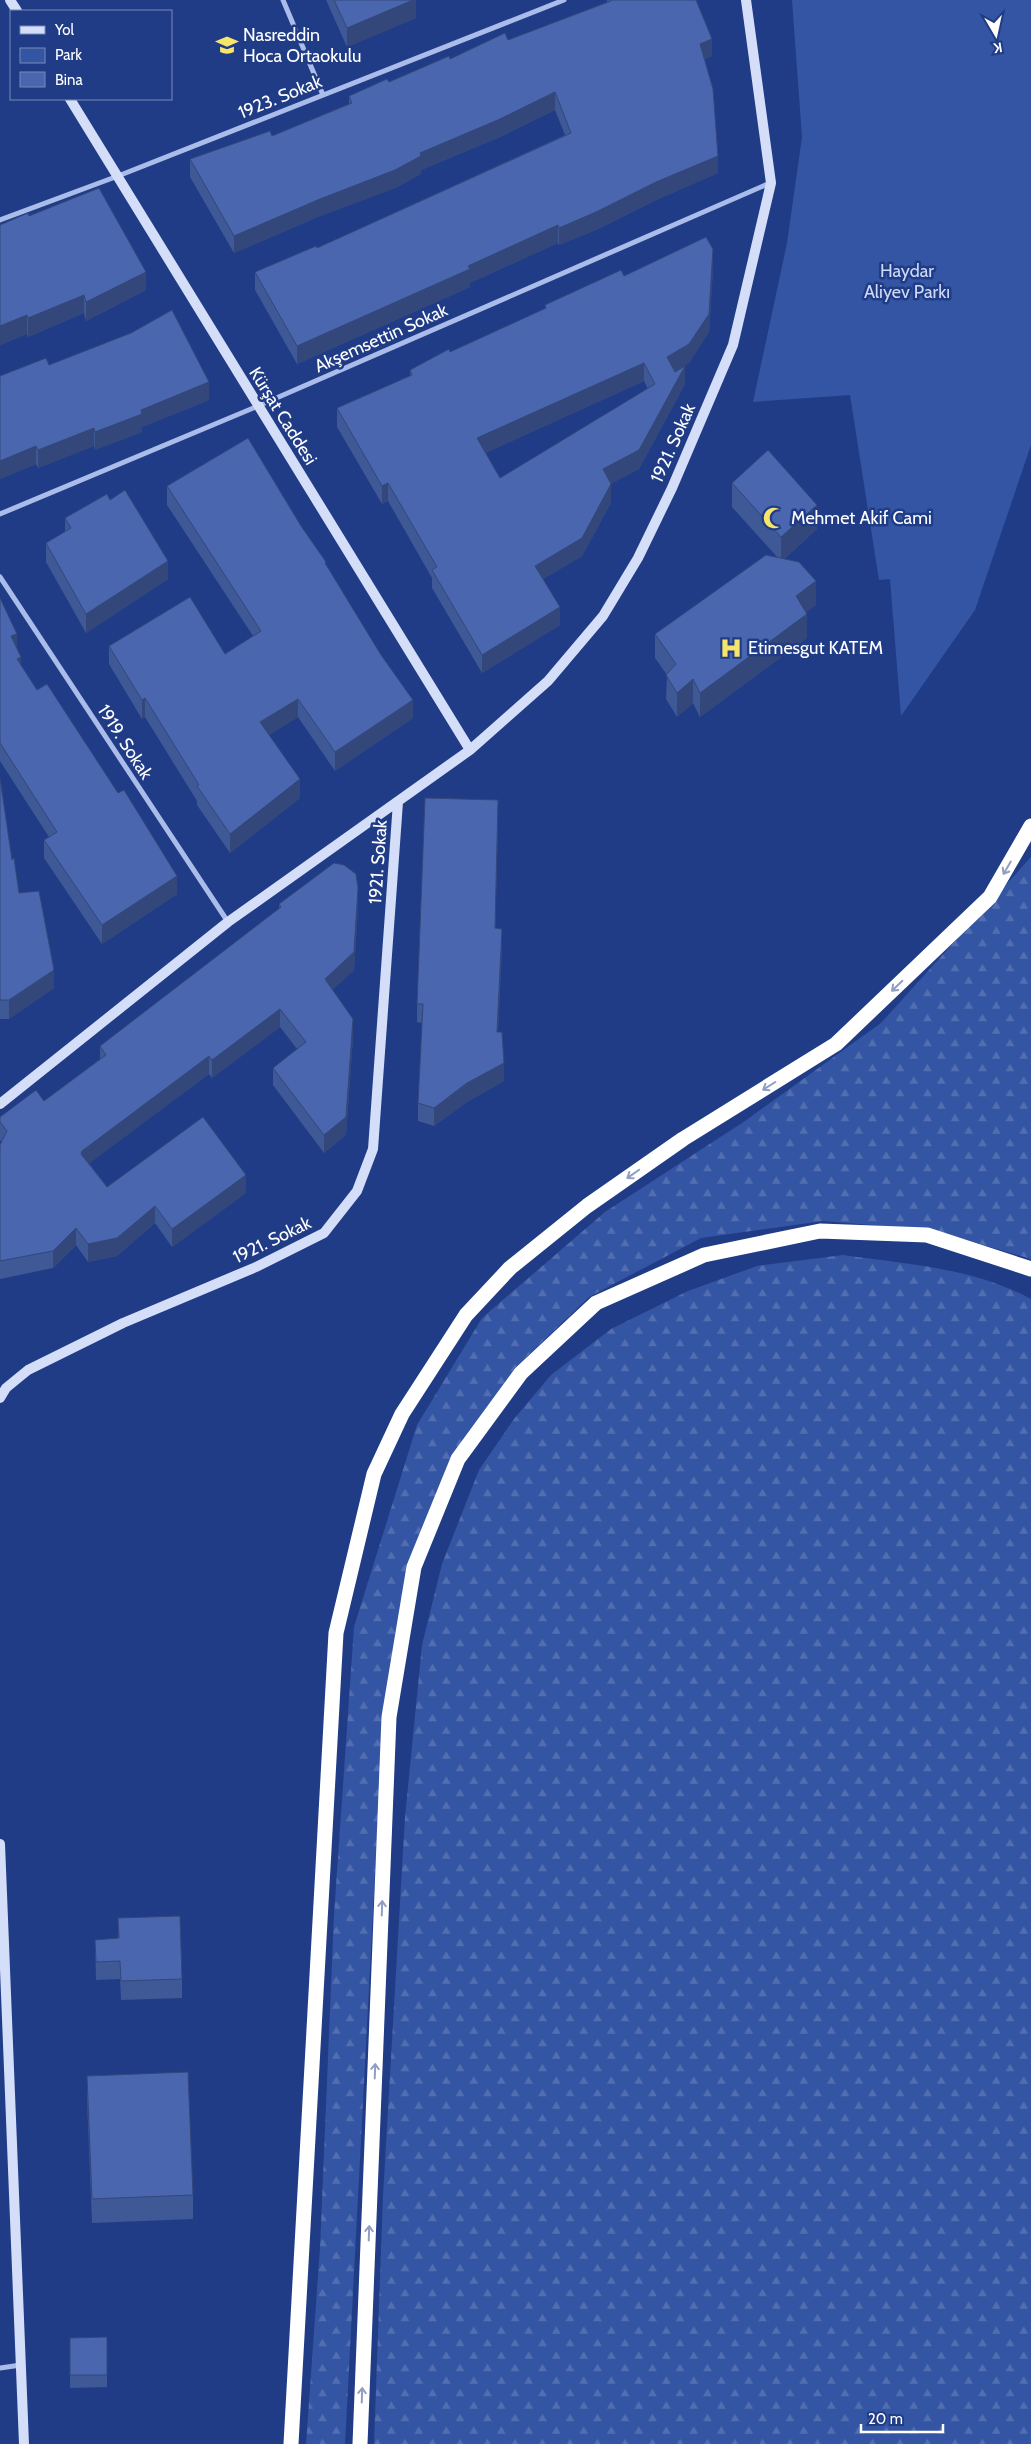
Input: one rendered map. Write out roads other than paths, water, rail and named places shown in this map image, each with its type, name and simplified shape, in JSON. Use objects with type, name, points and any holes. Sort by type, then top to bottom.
[{"type":"highway","points":[[292,2444],[336,1633],[374,1474],[402,1414],[466,1315],[510,1268],[587,1206],[683,1139],[836,1044],[990,897],[1031,826]]},
{"type":"highway","points":[[360,2444],[389,1717],[414,1567],[458,1459],[521,1373],[596,1303],[704,1256],[820,1231],[927,1236],[1031,1269]]},
{"type":"street","points":[[283,0],[323,95]]},
{"type":"street","name":"1923. Sokak","points":[[0,220],[118,176],[564,0]]},
{"type":"street","name":"1921. Sokak","points":[[0,1104],[228,922],[470,750],[548,681],[603,616],[638,558],[672,488],[734,345],[771,182],[746,0]]},
{"type":"street","name":"Kürşat Caddesi","points":[[71,100],[470,750]]},
{"type":"street","name":"Akşemsettin Sokak","points":[[0,514],[258,406],[771,182]]},
{"type":"street","name":"1919. Sokak","points":[[0,577],[228,922]]},
{"type":"street","name":"1921. Sokak","points":[[0,1398],[6,1388],[28,1370],[123,1323],[256,1267],[324,1233],[358,1191],[373,1149],[398,802]]},
{"type":"street","points":[[0,1844],[24,2444]]},
{"type":"street","points":[[0,2368],[21,2365]]},
{"type":"place","name":"Nasreddin Hoca Ortaokulu","points":[[227,45]]},
{"type":"place","name":"Mehmet Akif Cami","points":[[774,518]]},
{"type":"place","name":"Etimesgut KATEM","points":[[731,648]]},
{"type":"park label","name":"Haydar Aliyev Parkı","points":[[907,281]]}]
